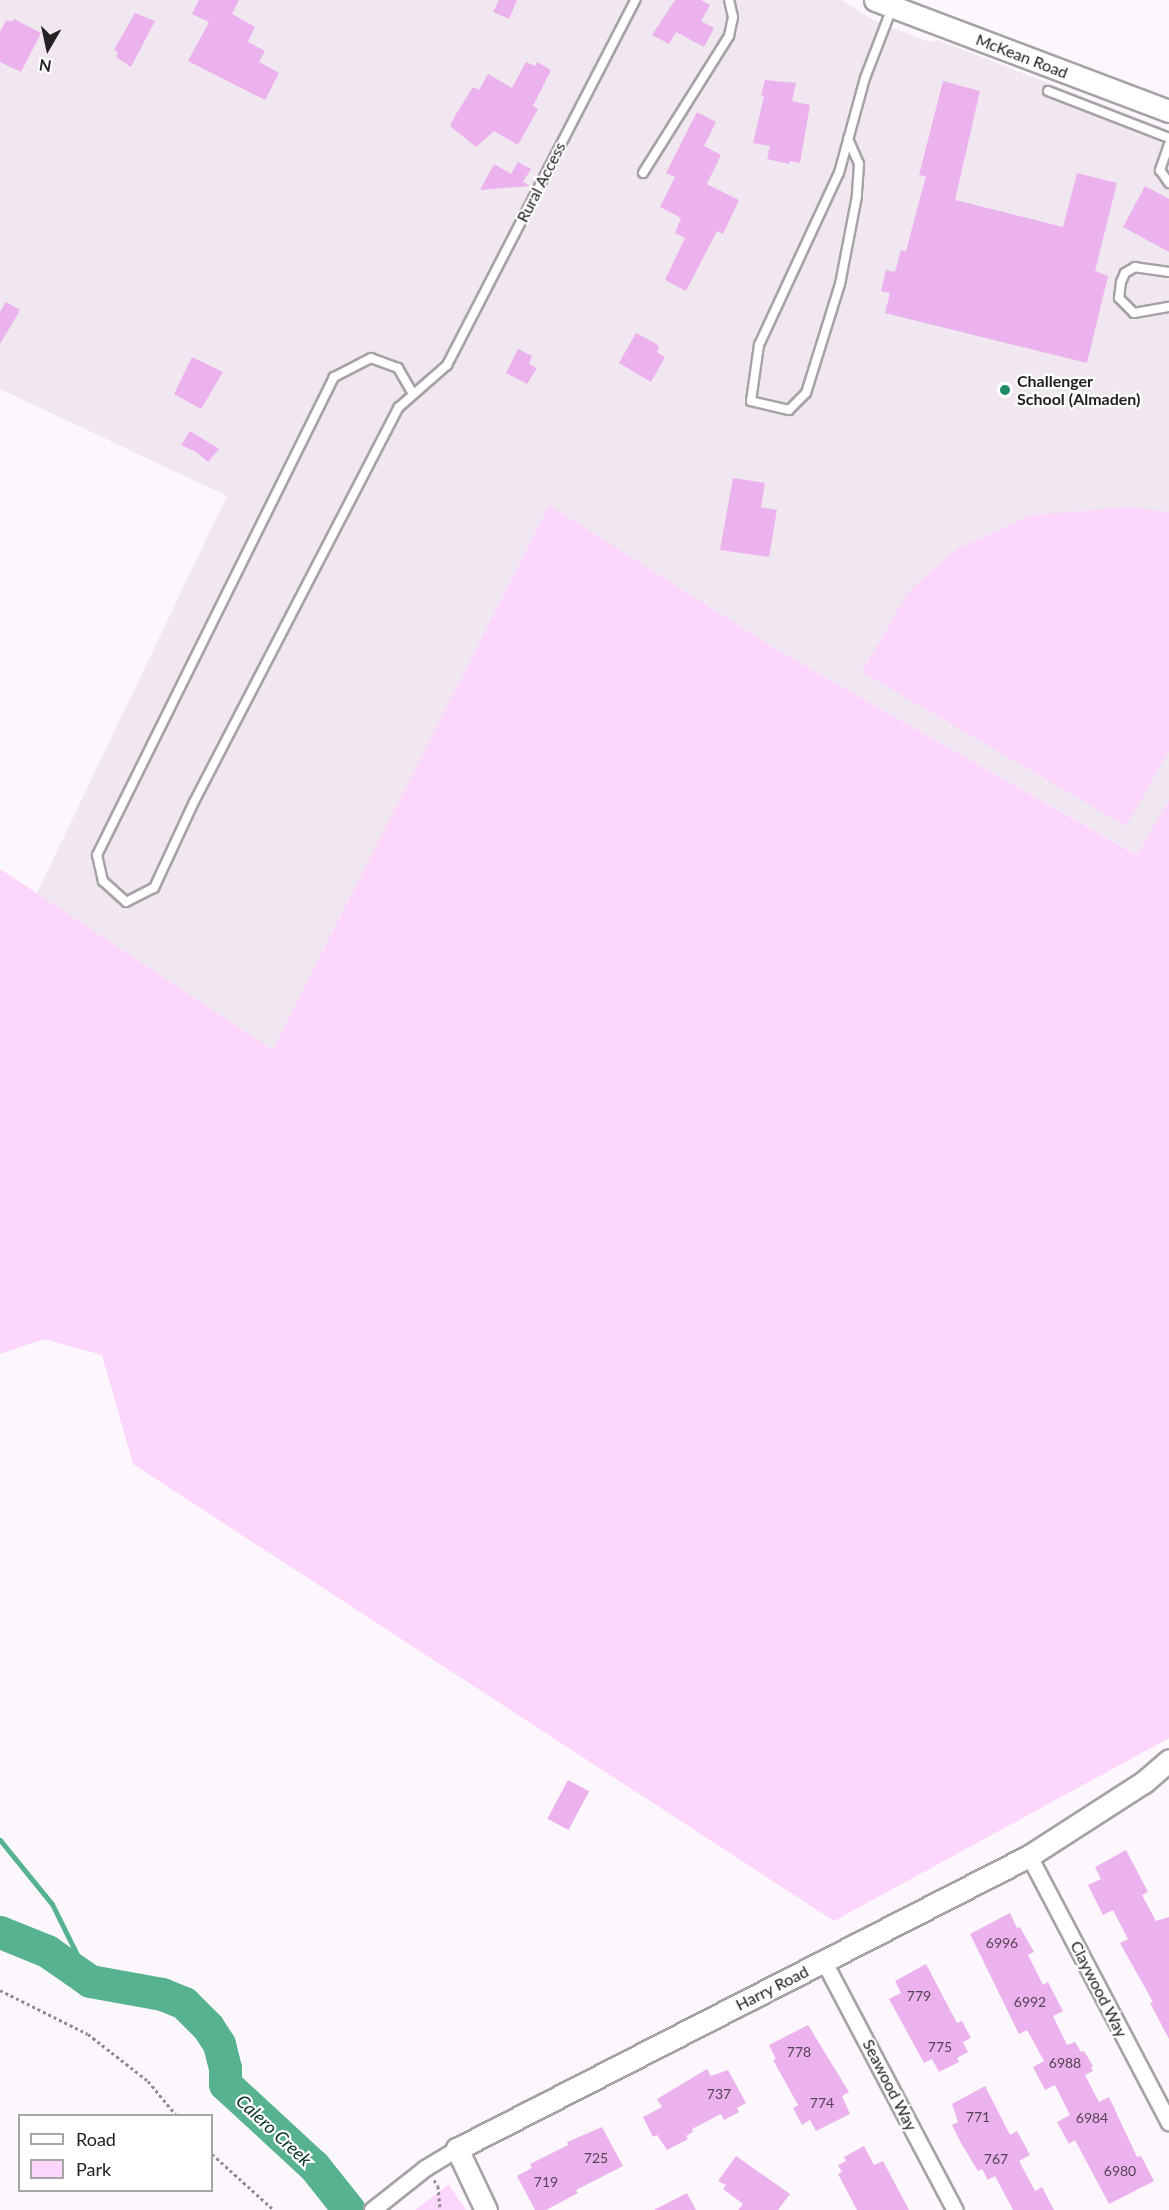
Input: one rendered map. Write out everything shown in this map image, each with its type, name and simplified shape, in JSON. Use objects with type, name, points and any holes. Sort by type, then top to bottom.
[{"type":"street","name":"McKean Road","points":[[884,4],[1169,111]]},
{"type":"street","name":"Harry Road","points":[[372,2210],[425,2168],[457,2149],[1029,1856],[1144,1782],[1169,1760]]},
{"type":"street","name":"Claywood Way","points":[[1029,1856],[1169,2123]]},
{"type":"street","name":"Seawood Way","points":[[824,1962],[955,2210]]},
{"type":"street","points":[[457,2149],[486,2210]]},
{"type":"lane","name":"Rural Access","points":[[413,394],[447,365],[635,0]]},
{"type":"lane","points":[[643,173],[729,36],[733,17],[729,0]]},
{"type":"lane","points":[[848,139],[859,164],[857,196],[840,284],[806,393],[789,410],[751,401],[759,345],[839,173],[848,139],[866,78],[884,4]]},
{"type":"lane","points":[[1048,91],[1169,138]]},
{"type":"lane","points":[[1169,144],[1160,170],[1169,183]]},
{"type":"lane","points":[[1169,272],[1135,267],[1125,273],[1119,298],[1134,313],[1169,307]]},
{"type":"lane","points":[[371,358],[398,368],[413,394],[399,407],[194,802],[154,888],[126,902],[103,881],[97,855],[334,377],[371,358]]},
{"type":"path","points":[[0,1990],[88,2034],[148,2080],[176,2114]]},
{"type":"path","points":[[213,2155],[274,2210]]},
{"type":"path","points":[[425,2168],[438,2186],[440,2210]]},
{"type":"shaded area","points":[[0,0],[841,0],[873,20],[929,42],[938,40],[1169,130],[1169,800],[1138,855],[776,649],[549,506],[273,1051],[36,895],[227,496],[0,389]]},
{"type":"green space","points":[[549,505],[776,649],[1137,855],[1169,800],[1169,1738],[834,1921],[133,1464],[102,1355],[44,1339],[0,1354],[0,869],[273,1050]]},
{"type":"green space","points":[[1129,507],[1169,512],[1169,751],[1126,826],[862,672],[909,591],[957,549],[1032,515]]},
{"type":"green space","points":[[448,2185],[466,2210],[415,2210]]},
{"type":"building","points":[[199,0],[239,0],[232,14],[255,27],[248,42],[265,51],[259,62],[279,73],[265,100],[188,61],[209,22],[192,14]]},
{"type":"building","points":[[499,0],[517,0],[509,19],[493,12]]},
{"type":"building","points":[[675,0],[701,0],[710,5],[701,21],[714,28],[704,47],[676,32],[669,44],[652,35]]},
{"type":"building","points":[[135,13],[155,21],[131,67],[116,57],[118,52],[114,50]]},
{"type":"building","points":[[14,19],[41,33],[21,72],[0,62],[0,32],[6,20],[12,22]]},
{"type":"building","points":[[526,62],[535,66],[537,62],[551,70],[533,106],[538,109],[518,145],[494,131],[476,147],[450,126],[473,87],[479,90],[488,74],[512,88]]},
{"type":"building","points":[[765,80],[796,83],[792,101],[810,105],[800,163],[790,161],[789,164],[767,159],[770,146],[753,143],[764,96],[761,95]]},
{"type":"building","points":[[943,81],[980,91],[955,200],[1063,227],[1077,173],[1117,183],[1095,271],[1108,276],[1087,363],[885,313],[890,293],[881,291],[886,270],[895,272],[901,250],[906,251],[926,176],[919,175]]},
{"type":"building","points":[[697,112],[716,122],[704,146],[721,155],[707,184],[739,200],[723,234],[717,231],[686,291],[665,280],[685,238],[675,233],[681,218],[660,207],[675,177],[666,173]]},
{"type":"building","points":[[518,162],[531,169],[523,182],[530,186],[480,190],[494,164],[511,174]]},
{"type":"building","points":[[1145,186],[1169,199],[1169,252],[1123,227]]},
{"type":"building","points":[[6,302],[20,310],[0,344],[0,312]]},
{"type":"building","points":[[636,333],[655,343],[659,347],[657,352],[665,357],[651,382],[619,363]]},
{"type":"building","points":[[518,349],[532,356],[529,364],[537,368],[527,384],[506,373]]},
{"type":"building","points":[[192,357],[223,372],[201,409],[174,394]]},
{"type":"building","points":[[190,431],[219,449],[208,462],[196,452],[181,445]]},
{"type":"building","points":[[733,478],[765,483],[761,507],[777,510],[769,557],[720,550]]},
{"type":"building","points":[[568,1780],[589,1791],[569,1830],[547,1819]]},
{"type":"building","points":[[1126,1850],[1148,1892],[1142,1895],[1156,1921],[1169,1917],[1169,2039],[1150,2003],[1153,2002],[1120,1943],[1128,1939],[1113,1910],[1103,1915],[1088,1885],[1101,1879],[1095,1867]]},
{"type":"building","points":[[1010,1913],[1017,1928],[1020,1927],[1034,1952],[1028,1955],[1043,1985],[1048,1982],[1063,2011],[1053,2016],[1067,2045],[1075,2042],[1081,2052],[1084,2051],[1093,2066],[1091,2067],[1093,2071],[1085,2075],[1099,2102],[1109,2097],[1137,2157],[1141,2156],[1154,2181],[1109,2204],[1075,2140],[1069,2144],[1057,2122],[1070,2115],[1055,2085],[1045,2090],[1033,2067],[1044,2061],[1027,2030],[1019,2034],[970,1934]]},
{"type":"building","points":[[926,1964],[957,2023],[962,2021],[971,2038],[963,2042],[968,2052],[957,2058],[959,2062],[939,2072],[932,2059],[924,2063],[889,1999],[901,1993],[895,1981]]},
{"type":"building","points":[[808,2025],[849,2092],[842,2096],[850,2114],[816,2131],[810,2120],[802,2125],[793,2108],[798,2105],[773,2060],[776,2059],[769,2045]]},
{"type":"building","points":[[707,2069],[711,2076],[728,2070],[746,2103],[737,2108],[739,2112],[724,2120],[721,2114],[692,2129],[693,2132],[686,2136],[688,2139],[667,2150],[657,2135],[653,2137],[643,2117],[662,2107],[657,2099]]},
{"type":"building","points":[[985,2086],[1010,2135],[1017,2131],[1030,2155],[1019,2161],[1035,2191],[1042,2187],[1054,2210],[1013,2210],[995,2176],[988,2180],[982,2169],[978,2171],[961,2143],[952,2125],[958,2122],[952,2104]]},
{"type":"building","points":[[602,2127],[623,2166],[576,2190],[578,2193],[546,2210],[535,2210],[517,2176],[532,2168],[530,2164],[568,2145],[567,2142]]},
{"type":"building","points":[[864,2146],[874,2165],[883,2161],[909,2210],[857,2210],[838,2174],[842,2172],[838,2165],[846,2161],[844,2157]]},
{"type":"building","points":[[736,2156],[790,2194],[778,2210],[738,2210],[743,2204],[723,2189],[726,2185],[718,2181]]},
{"type":"building","points":[[687,2193],[696,2210],[654,2210]]},
{"type":"waterway","points":[[0,1840],[52,1904],[90,1981]]},
{"type":"waterway","name":"Calero Creek","points":[[0,1932],[47,1951],[90,1981],[162,1994],[184,2003],[208,2027],[219,2044],[225,2068],[225,2084],[314,2166],[349,2210]]},
{"type":"place","name":"Challenger School (Almaden)","points":[[1005,390]]}]
